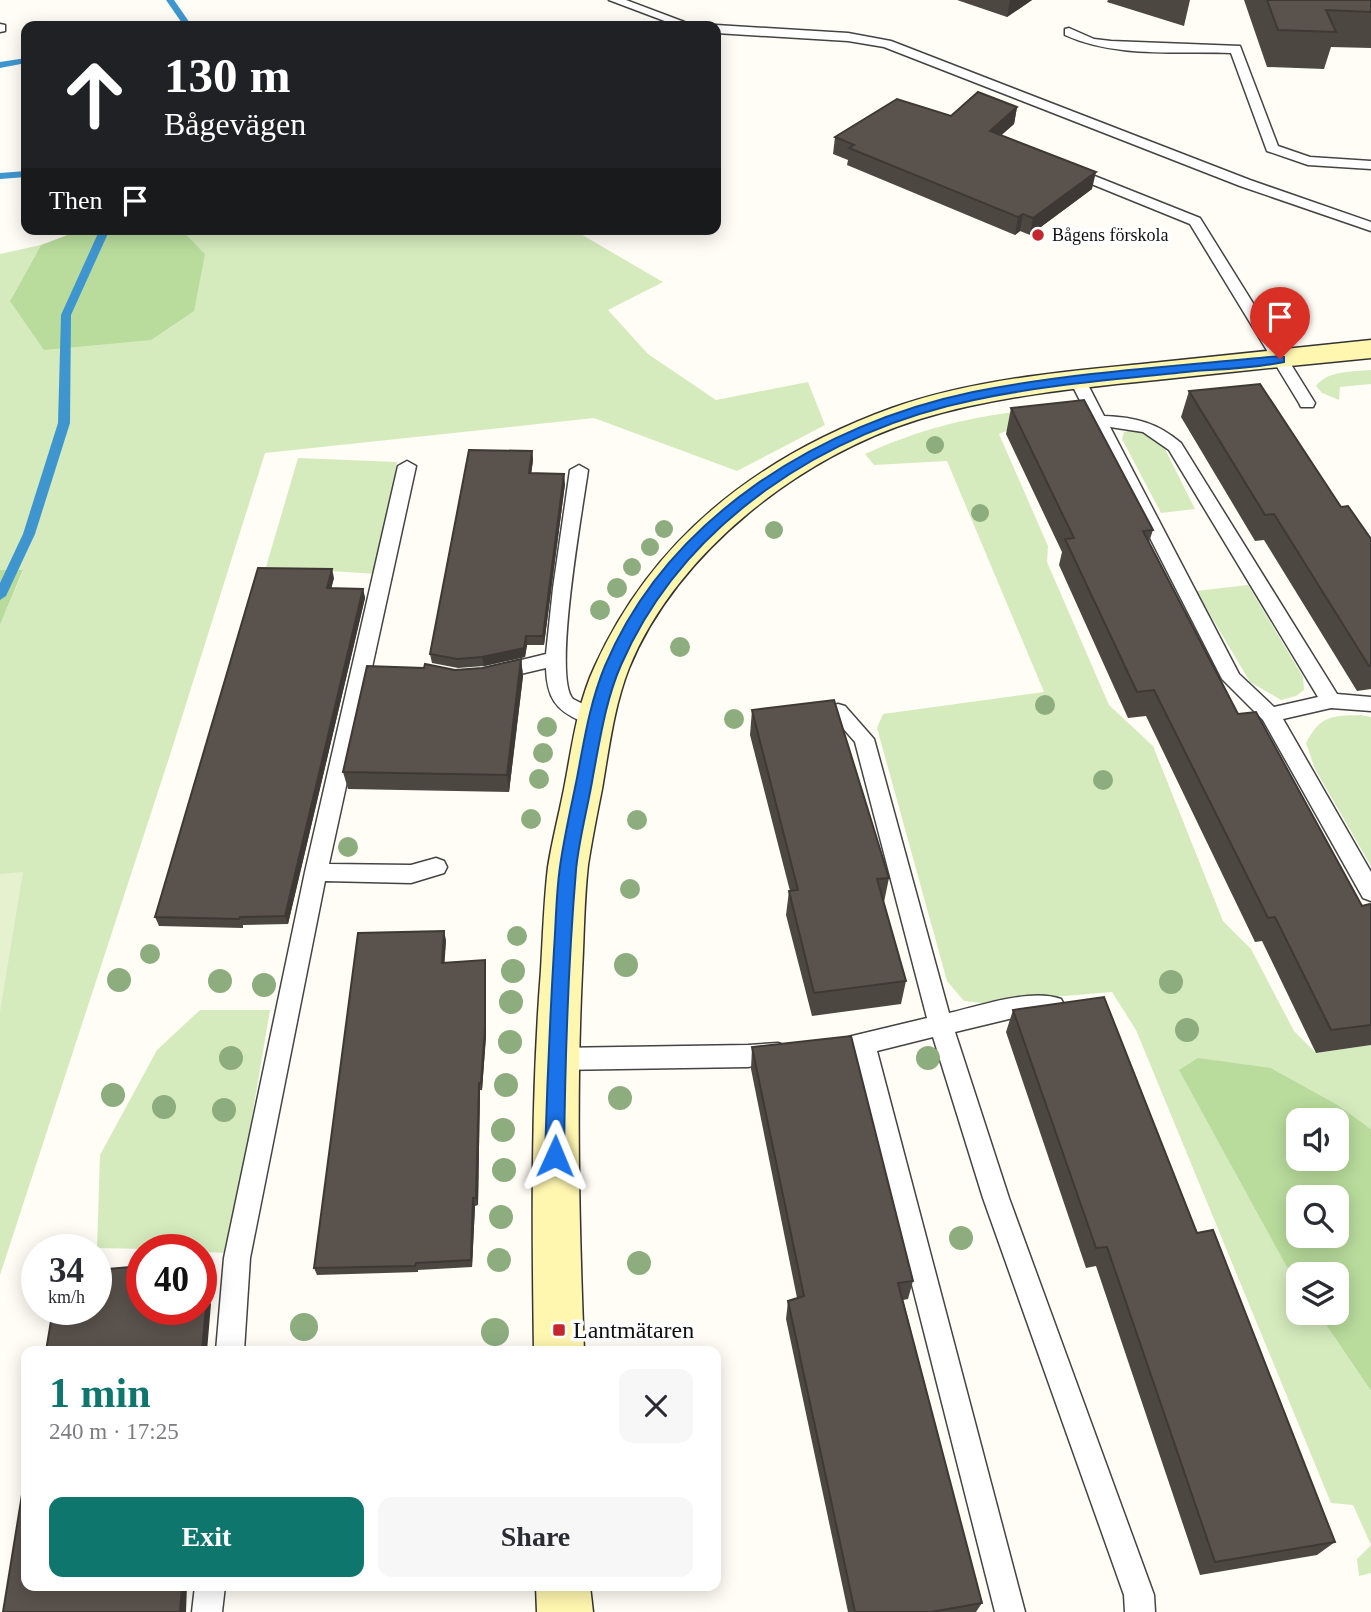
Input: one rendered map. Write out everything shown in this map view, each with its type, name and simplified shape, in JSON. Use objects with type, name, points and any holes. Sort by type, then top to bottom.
[{"type":"street","points":[[559,1346],[554,1180],[556,1059],[568,867],[596,719],[612,667],[654,592],[717,521],[753,491],[788,468],[834,444],[905,414],[973,396],[1077,379],[1371,349]]},
{"type":"street","points":[[563,1591],[565,1612]]},
{"type":"lane","points":[[615,0],[675,21]]},
{"type":"lane","points":[[721,29],[848,37],[887,44],[1245,183],[1371,227]]},
{"type":"lane","points":[[1069,32],[1091,42],[1111,45],[1236,49],[1272,148],[1308,161],[1371,165]]},
{"type":"lane","points":[[1058,166],[1195,221],[1307,403]]},
{"type":"lane","points":[[1077,379],[1232,679],[1270,715],[1371,892]]},
{"type":"lane","points":[[1099,421],[1133,422],[1158,432],[1175,447],[1331,701]]},
{"type":"lane","points":[[230,1346],[237,1258],[316,872],[407,466]]},
{"type":"lane","points":[[579,470],[559,620],[556,682],[558,695],[565,705],[596,719]]},
{"type":"lane","points":[[471,677],[557,659]]},
{"type":"lane","points":[[361,668],[387,670]]},
{"type":"lane","points":[[1270,715],[1331,701],[1371,704]]},
{"type":"lane","points":[[838,711],[864,739],[941,1026],[996,1198],[1139,1595],[1140,1612]]},
{"type":"lane","points":[[316,872],[411,874],[436,867]]},
{"type":"lane","points":[[825,1048],[863,1044],[1010,1009],[1071,1005]]},
{"type":"lane","points":[[863,1044],[1010,1612]]},
{"type":"lane","points":[[556,1059],[748,1056],[799,1051]]},
{"type":"lane","points":[[207,1612],[209,1591]]},
{"type":"green space","points":[[67,235],[187,235],[205,254],[194,311],[151,340],[44,350],[10,301],[41,245]]},
{"type":"green space","points":[[187,235],[582,235],[663,282],[608,310],[648,354],[716,400],[808,382],[825,425],[737,471],[594,418],[265,453],[170,755],[0,1275],[0,625],[23,571],[0,570],[0,254],[41,245],[10,301],[205,254]]},
{"type":"green space","points":[[1371,370],[1371,384],[1340,387],[1339,400],[1322,393],[1316,386],[1334,374]]},
{"type":"green space","points":[[1066,407],[999,434],[1048,546],[1047,562],[1109,705],[1153,746],[1223,921],[1251,949],[1294,1031],[1316,1053],[1371,1045],[1371,1129],[1349,1113],[1349,1108],[1342,1108],[1271,1068],[1287,1262],[1286,1325],[1326,1325],[1371,1391],[1371,1545],[1353,1505],[1331,1503],[1136,1030],[1112,992],[982,1003],[964,1001],[947,981],[877,728],[883,714],[1044,692],[947,461],[874,465],[865,454],[939,427],[1013,412]]},
{"type":"green space","points":[[1137,429],[1164,447],[1195,509],[1161,513],[1122,439],[1124,432]]},
{"type":"green space","points":[[298,458],[397,462],[377,574],[266,567]]},
{"type":"green space","points":[[0,570],[23,570],[0,625]]},
{"type":"green space","points":[[1248,585],[1303,677],[1304,690],[1296,696],[1281,700],[1250,682],[1196,591]]},
{"type":"green space","points":[[1334,717],[1371,717],[1371,866],[1315,769],[1306,743],[1322,722]]},
{"type":"green space","points":[[23,872],[0,1012],[0,874]]},
{"type":"green space","points":[[200,1010],[270,1010],[229,1253],[217,1253],[217,1234],[126,1234],[126,1249],[112,1248],[112,1234],[97,1234],[100,1155],[157,1050]]},
{"type":"green space","points":[[1198,1058],[1271,1068],[1342,1108],[1286,1108],[1286,1171],[1349,1171],[1349,1113],[1371,1129],[1371,1391],[1326,1325],[1349,1325],[1349,1262],[1286,1262],[1286,1265],[1179,1070]]},
{"type":"green space","points":[[1371,1545],[1371,1573],[1359,1576],[1357,1559]]},
{"type":"building","points":[[1267,0],[1371,0],[1371,12],[1326,10],[1336,32],[1278,30]]},
{"type":"building","points":[[978,92],[1017,107],[990,131],[1096,172],[1033,218],[1023,214],[1018,217],[849,148],[854,145],[835,137],[897,99],[951,116]]},
{"type":"building","points":[[1260,384],[1341,507],[1348,506],[1371,539],[1369,666],[1274,514],[1265,515],[1189,391]]},
{"type":"building","points":[[1084,400],[1153,530],[1143,531],[1238,714],[1256,712],[1362,906],[1371,906],[1371,1025],[1331,1030],[1275,917],[1268,918],[1154,690],[1137,692],[1065,539],[1074,538],[1011,408]]},
{"type":"building","points":[[469,450],[532,451],[529,473],[564,474],[543,636],[526,636],[524,648],[457,659],[430,654]]},
{"type":"building","points":[[258,568],[332,569],[327,588],[363,589],[285,916],[239,919],[155,917]]},
{"type":"building","points":[[521,659],[507,775],[343,772],[367,666],[424,668],[425,664],[455,670],[482,668]]},
{"type":"building","points":[[834,700],[889,878],[877,879],[906,981],[814,993],[789,891],[798,890],[752,710]]},
{"type":"building","points":[[444,931],[442,963],[485,960],[485,1028],[479,1083],[476,1198],[473,1198],[471,1260],[416,1263],[415,1266],[314,1268],[358,933]]},
{"type":"building","points":[[1104,997],[1197,1233],[1213,1230],[1335,1542],[1215,1562],[1107,1247],[1096,1248],[1013,1010]]},
{"type":"building","points":[[851,1036],[913,1281],[898,1283],[982,1603],[931,1612],[855,1612],[788,1301],[804,1296],[752,1047]]},
{"type":"building","points":[[126,1267],[126,1325],[204,1325],[202,1346],[47,1346],[50,1325],[112,1325],[112,1269]]},
{"type":"building","points":[[21,1501],[21,1591],[182,1591],[180,1612],[3,1612]]},
{"type":"waterway","points":[[170,0],[185,21]]},
{"type":"waterway","points":[[0,65],[21,62]]},
{"type":"waterway","points":[[0,176],[21,174]]},
{"type":"waterway","points":[[0,596],[29,534],[64,423],[66,315],[102,235]]},
{"type":"place","name":"Bågens förskola","points":[[1038,235]]},
{"type":"place","name":"Lantmätaren","points":[[559,1330]]},
{"type":"route","points":[[555,1156],[556,1059],[568,867],[596,719],[612,667],[636,622],[654,592],[686,554],[717,521],[753,491],[788,468],[834,444],[905,414],[973,396],[1077,379],[1280,359]]}]
